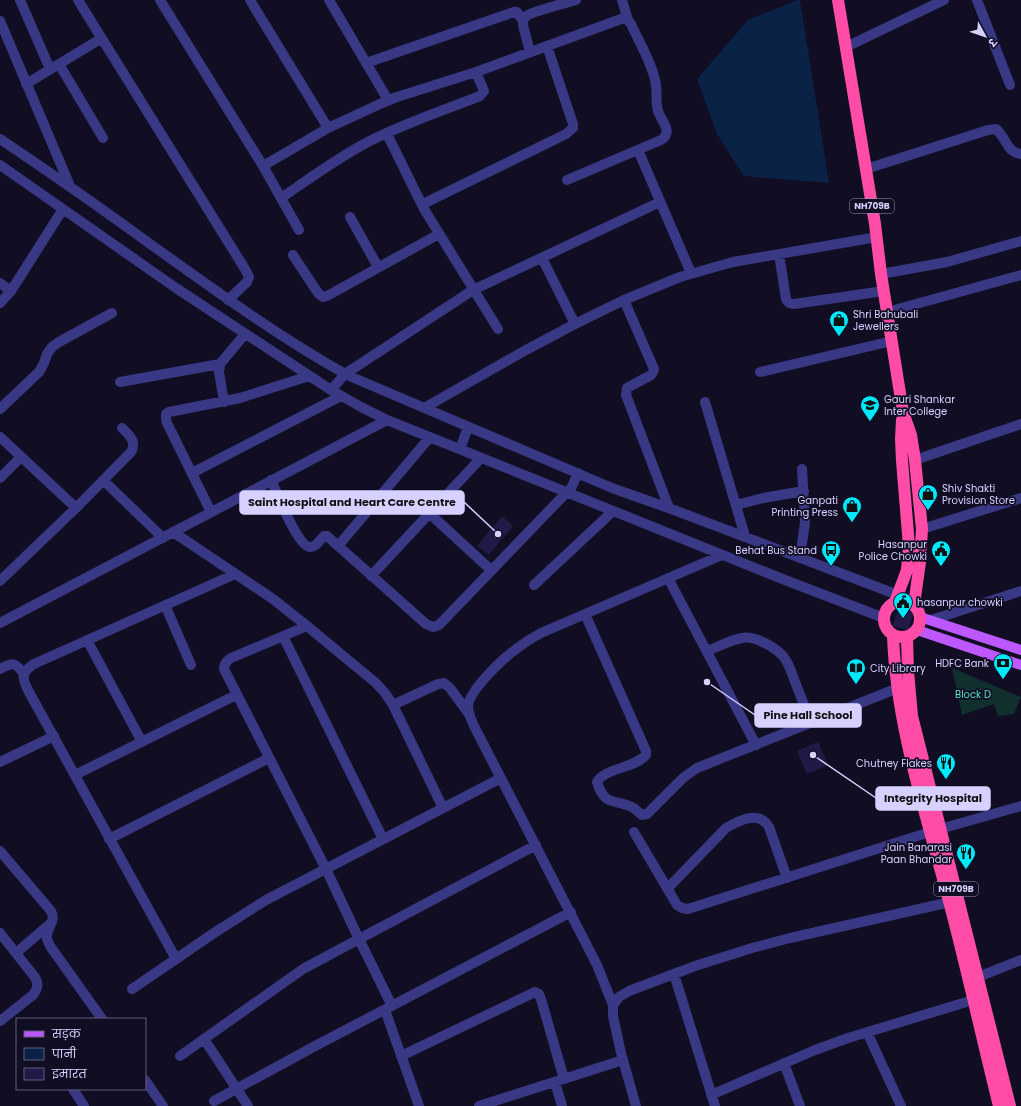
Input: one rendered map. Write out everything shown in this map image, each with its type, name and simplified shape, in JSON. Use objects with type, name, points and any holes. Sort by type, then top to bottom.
[{"type":"highway","name":"NH709B","points":[[838,0],[877,237],[881,274],[903,412],[910,435],[915,460],[922,528],[920,562],[914,605]]},
{"type":"highway","name":"NH709B","points":[[903,412],[901,439],[909,546],[907,570],[896,598],[885,611],[884,625],[893,635],[898,688],[907,743],[913,768],[935,831]]},
{"type":"highway","points":[[896,598],[908,601],[914,605],[926,619]]},
{"type":"highway","name":"NH709B","points":[[926,619],[912,634],[908,671],[912,716],[935,831],[954,901],[978,977],[1010,1106]]},
{"type":"highway","points":[[893,635],[900,637],[912,634]]},
{"type":"highway","name":"NH709B","points":[[954,901],[974,1000],[1000,1106]]},
{"type":"main road","points":[[926,619],[1021,650]]},
{"type":"main road","points":[[912,634],[1021,665]]},
{"type":"street","points":[[20,0],[50,70]]},
{"type":"street","points":[[78,0],[245,269],[249,277],[247,282],[228,300]]},
{"type":"street","points":[[160,0],[263,166],[299,230]]},
{"type":"street","points":[[250,0],[328,128]]},
{"type":"street","points":[[329,0],[388,100]]},
{"type":"street","points":[[523,21],[525,17],[529,15],[576,0]]},
{"type":"street","points":[[567,180],[661,140],[665,138],[667,133],[658,109],[657,86],[653,70],[628,20],[622,0]]},
{"type":"street","points":[[846,47],[944,0]]},
{"type":"street","points":[[977,0],[1010,84]]},
{"type":"street","points":[[366,63],[514,12],[518,12],[523,21],[530,52]]},
{"type":"street","points":[[263,166],[328,128],[388,100],[476,72],[621,19],[625,18],[628,20]]},
{"type":"street","points":[[0,21],[70,186]]},
{"type":"street","points":[[26,84],[102,38]]},
{"type":"street","points":[[424,209],[425,203],[429,200],[570,132],[573,128],[573,124],[547,46]]},
{"type":"street","points":[[59,64],[103,138]]},
{"type":"street","points":[[281,198],[341,157],[367,143],[480,96],[484,91],[476,72]]},
{"type":"street","points":[[866,169],[988,130],[996,129],[1000,132],[1011,151],[1021,154]]},
{"type":"street","points":[[387,134],[424,209],[498,329]]},
{"type":"street","points":[[0,139],[70,186],[228,300],[296,344],[338,382],[341,396]]},
{"type":"street","points":[[638,150],[691,274]]},
{"type":"street","points":[[0,165],[176,288],[309,376],[338,382],[424,408],[467,429],[572,485],[612,511],[884,618]]},
{"type":"street","points":[[338,382],[473,290],[660,202]]},
{"type":"street","points":[[0,303],[11,291],[64,209]]},
{"type":"street","points":[[350,217],[378,267]]},
{"type":"street","points":[[293,255],[318,293],[323,297],[439,234]]},
{"type":"street","points":[[424,408],[575,324],[624,300],[680,277],[733,262],[877,237]]},
{"type":"street","points":[[881,274],[947,262],[1021,241]]},
{"type":"street","points":[[779,254],[786,299],[790,304],[884,291]]},
{"type":"street","points":[[542,258],[575,324]]},
{"type":"street","points":[[887,312],[1021,275]]},
{"type":"street","points":[[0,283],[11,291]]},
{"type":"street","points":[[624,300],[654,369],[651,375],[627,388],[626,395],[669,508]]},
{"type":"street","points":[[0,409],[39,372],[47,354],[52,348],[59,342],[112,313]]},
{"type":"street","points":[[224,402],[219,372],[220,364],[245,334]]},
{"type":"street","points":[[760,372],[892,341]]},
{"type":"street","points":[[120,382],[220,364]]},
{"type":"street","points":[[211,512],[167,423],[166,414],[169,412],[224,402],[309,376]]},
{"type":"street","points":[[341,396],[387,420],[430,437],[461,446],[481,458],[572,485],[627,493],[800,557],[896,598]]},
{"type":"street","points":[[192,473],[341,396]]},
{"type":"street","points":[[705,402],[745,536]]},
{"type":"street","points":[[0,623],[387,420]]},
{"type":"street","points":[[915,460],[1021,424]]},
{"type":"street","points":[[0,581],[76,508],[131,452],[133,440],[122,428]]},
{"type":"street","points":[[461,446],[467,429]]},
{"type":"street","points":[[0,437],[76,508]]},
{"type":"street","points":[[338,546],[430,437]]},
{"type":"street","points":[[0,478],[21,457]]},
{"type":"street","points":[[371,576],[481,458]]},
{"type":"street","points":[[800,557],[805,523],[802,469]]},
{"type":"street","points":[[103,480],[163,538]]},
{"type":"street","points":[[271,480],[300,541],[307,546],[313,547],[324,536],[327,536],[426,624],[433,627],[439,625],[572,485]]},
{"type":"street","points":[[736,505],[763,498],[804,491]]},
{"type":"street","points":[[922,528],[1021,498]]},
{"type":"street","points":[[534,585],[612,511]]},
{"type":"street","points":[[429,513],[491,570]]},
{"type":"street","points":[[173,532],[273,599],[376,683],[393,705],[443,808]]},
{"type":"street","points":[[469,714],[468,705],[476,688],[514,650],[526,642],[541,633],[722,555]]},
{"type":"street","points":[[176,959],[24,682],[24,674],[28,668],[34,664],[235,574]]},
{"type":"street","points":[[668,578],[756,745]]},
{"type":"street","points":[[926,619],[1021,591]]},
{"type":"street","points":[[165,605],[191,666]]},
{"type":"street","points":[[585,614],[646,751],[646,755],[639,760],[602,776],[597,782],[601,793],[607,799],[633,808],[644,816],[683,778],[697,768],[898,688]]},
{"type":"street","points":[[308,626],[227,661],[224,665],[224,669],[326,869],[359,939],[389,1008],[401,1056],[419,1106]]},
{"type":"street","points":[[283,636],[383,839]]},
{"type":"street","points":[[707,651],[748,637],[755,639],[775,650],[781,655],[789,666],[811,723]]},
{"type":"street","points":[[87,640],[142,742]]},
{"type":"street","points":[[0,668],[9,664],[14,664],[19,667],[24,674]]},
{"type":"street","points":[[393,705],[438,684],[444,683],[450,688],[469,714],[597,965],[613,1005],[612,1016],[636,1106]]},
{"type":"street","points":[[75,774],[236,695]]},
{"type":"street","points":[[0,762],[54,736]]},
{"type":"street","points":[[109,839],[269,758]]},
{"type":"street","points":[[132,989],[230,922],[266,900],[501,778]]},
{"type":"street","points":[[634,832],[677,904],[682,908],[688,909],[935,831],[1021,806]]},
{"type":"street","points":[[667,889],[726,828],[733,823],[753,817],[767,823],[787,878]]},
{"type":"street","points":[[180,1056],[303,969],[536,845]]},
{"type":"street","points":[[0,851],[51,911],[53,916],[47,939],[50,946],[101,1018]]},
{"type":"street","points":[[613,1005],[619,997],[629,991],[725,956],[790,938],[954,901]]},
{"type":"street","points":[[214,1101],[317,1045],[571,912]]},
{"type":"street","points":[[16,953],[52,922]]},
{"type":"street","points":[[0,933],[37,980],[38,985],[33,995],[0,1021]]},
{"type":"street","points":[[978,977],[1021,960]]},
{"type":"street","points":[[674,974],[715,1106]]},
{"type":"street","points":[[401,1056],[535,992],[539,994],[541,999],[560,1080],[562,1106]]},
{"type":"street","points":[[711,1095],[815,1050],[848,1038],[974,1000]]},
{"type":"street","points":[[867,1032],[900,1106]]},
{"type":"street","points":[[204,1039],[248,1106]]},
{"type":"street","points":[[482,1106],[623,1060]]},
{"type":"street","points":[[784,1063],[800,1106]]},
{"type":"street","points":[[146,1081],[163,1106]]},
{"type":"street","points":[[76,1090],[84,1106]]},
{"type":"green space","name":"Block D","points":[[952,668],[1021,697],[1014,714],[998,716],[994,704],[962,715]]},
{"type":"water","points":[[800,0],[829,183],[744,176],[717,134],[697,79],[748,20]]},
{"type":"building","points":[[502,516],[513,526],[489,555],[477,546]]},
{"type":"building","name":"hasanpur chowki","points":[[899,609],[913,612],[909,630],[892,626]]},
{"type":"building","points":[[818,742],[828,765],[807,774],[797,751]]},
{"type":"place","name":"Shri Bahubali Jewellers","points":[[839,337]]},
{"type":"place","name":"Gauri Shankar Inter College","points":[[870,422]]},
{"type":"place","name":"Shiv Shakti Provision Store","points":[[928,511]]},
{"type":"place","name":"Ganpati Printing Press","points":[[852,523]]},
{"type":"place","name":"Saint Hospital and Heart Care Centre","points":[[498,534]]},
{"type":"place","name":"Behat Bus Stand","points":[[831,567]]},
{"type":"place","name":"Hasanpur Police Chowki","points":[[941,567]]},
{"type":"place","name":"hasanpur chowki","points":[[903,619]]},
{"type":"place","name":"HDFC Bank","points":[[1003,680]]},
{"type":"place","name":"Pine Hall School","points":[[707,682]]},
{"type":"place","name":"City Library","points":[[856,685]]},
{"type":"place","name":"Integrity Hospital","points":[[813,755]]},
{"type":"place","name":"Chutney Flakes","points":[[946,780]]},
{"type":"place","name":"Jain Banarasi Paan Bhandar","points":[[966,870]]}]
